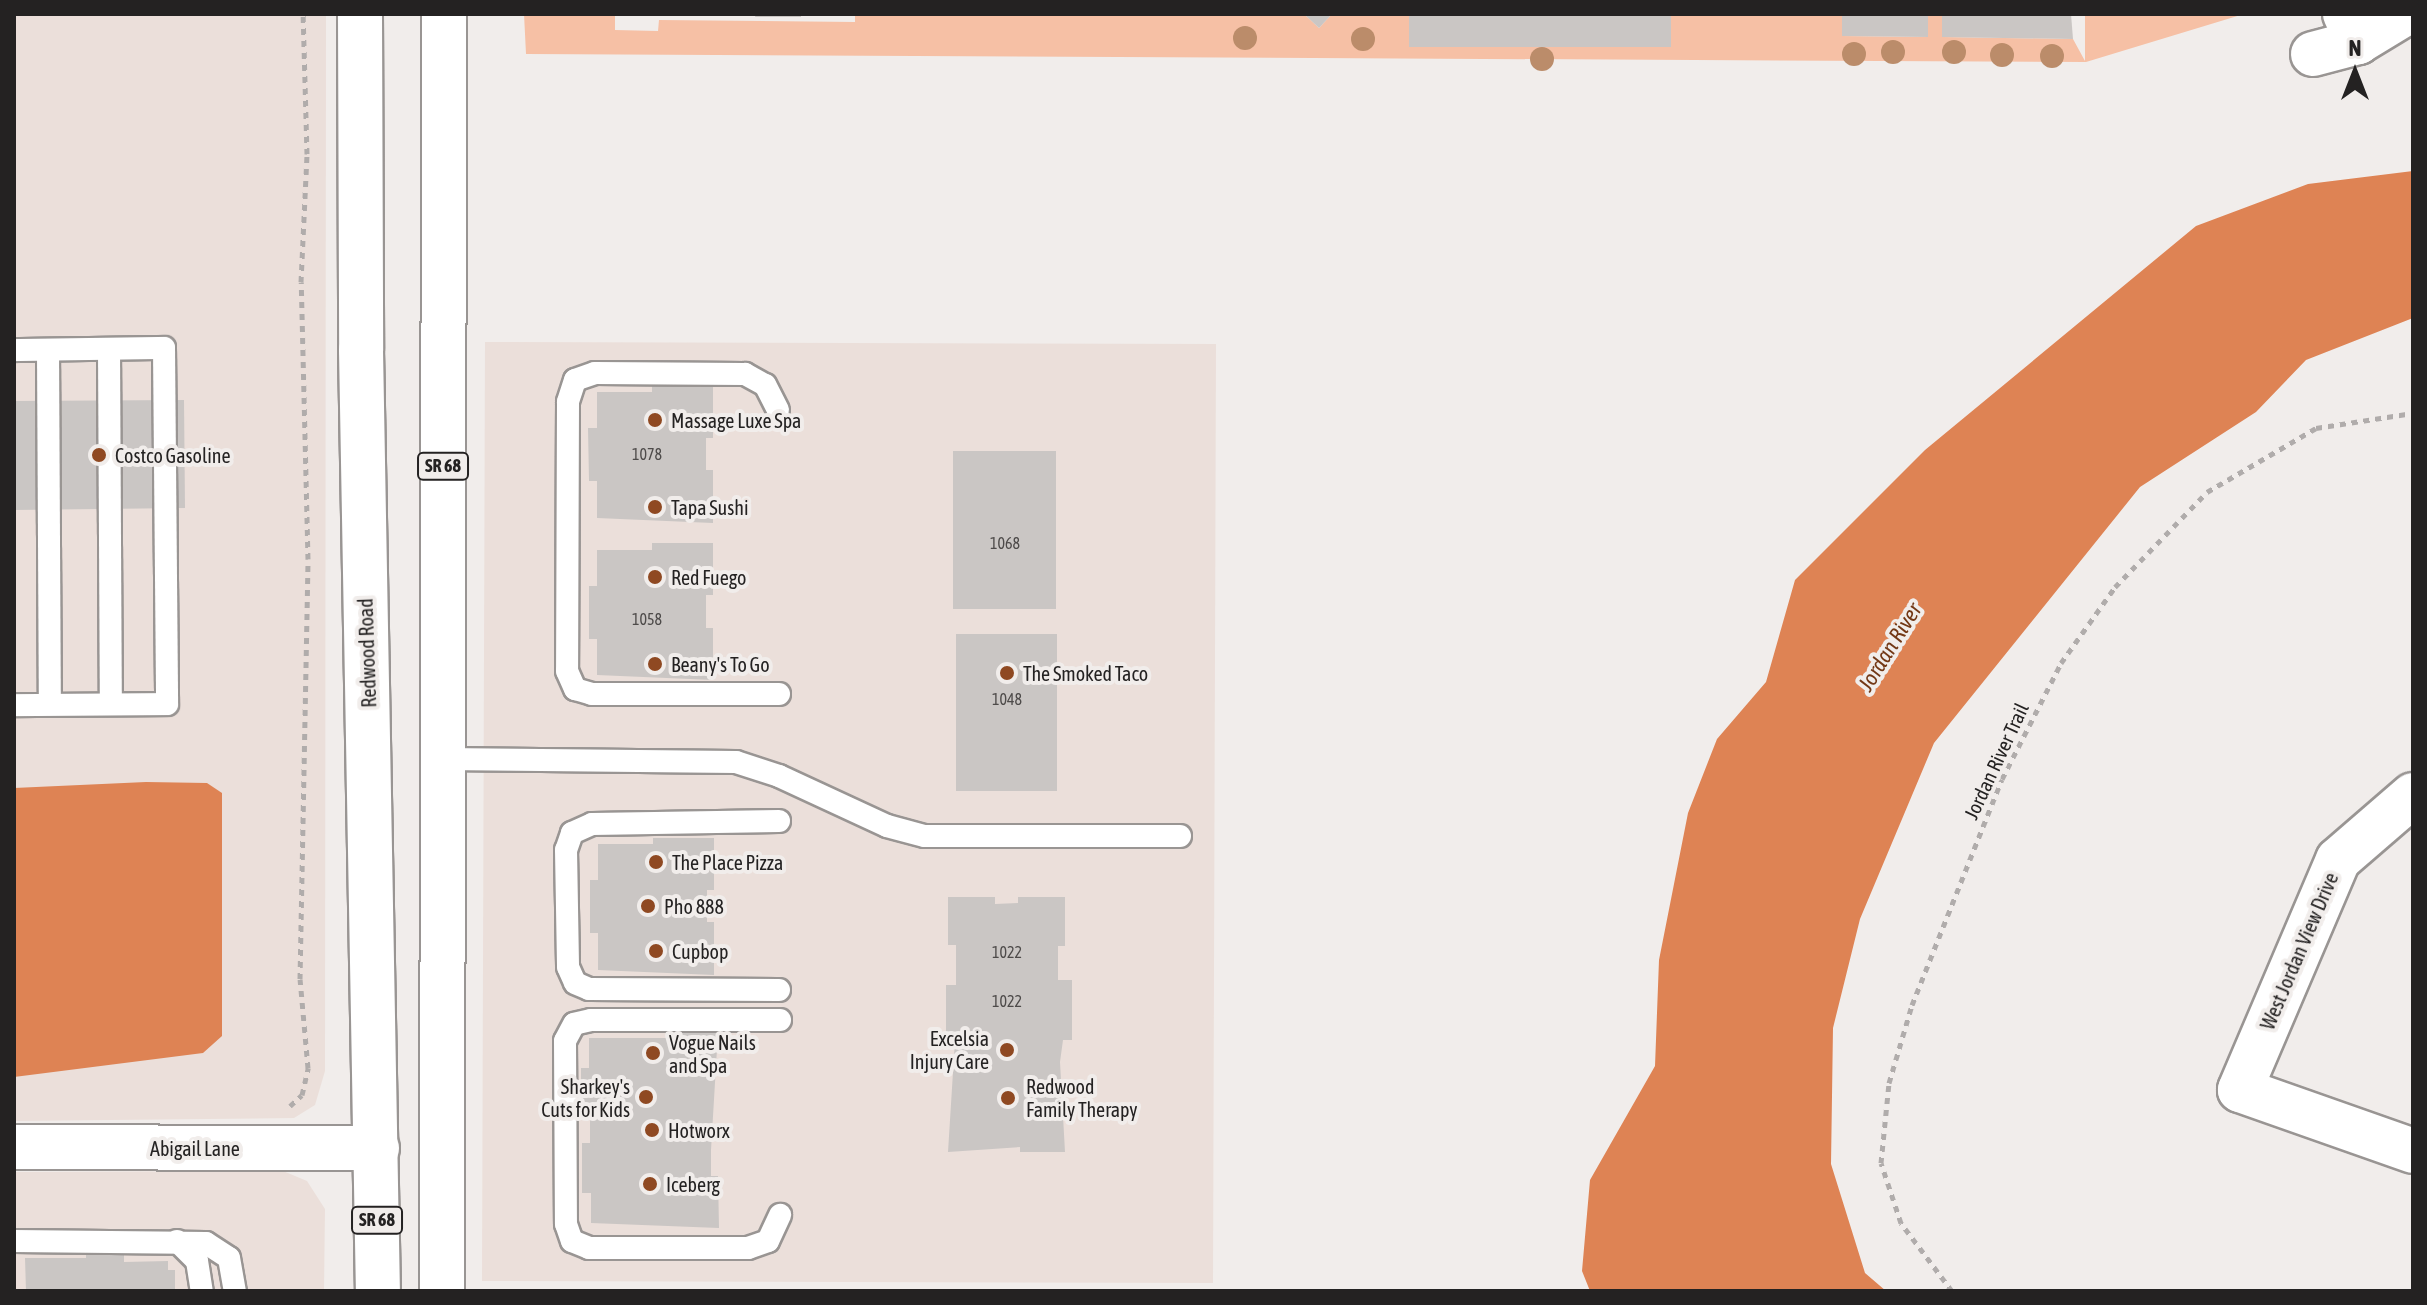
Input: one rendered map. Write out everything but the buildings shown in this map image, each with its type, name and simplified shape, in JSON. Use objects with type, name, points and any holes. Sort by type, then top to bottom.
[{"type":"main road","name":"Redwood Road","points":[[360,14],[361,396],[378,1291]]},
{"type":"main road","name":"SR 68","points":[[442,1291],[444,14]]},
{"type":"main road","points":[[2313,54],[2351,28],[2404,14]]},
{"type":"main road","name":"West Jordan View Drive","points":[[2413,795],[2338,860],[2240,1090],[2413,1151]]},
{"type":"main road","name":"Abigail Lane","points":[[14,1147],[377,1148]]},
{"type":"lane","points":[[14,350],[164,348],[167,704],[14,705]]},
{"type":"lane","points":[[109,349],[111,704]]},
{"type":"lane","points":[[48,350],[50,704]]},
{"type":"lane","points":[[778,410],[765,385],[745,374],[595,373],[575,380],[568,402],[567,671],[575,689],[592,694],[779,694]]},
{"type":"lane","points":[[443,759],[736,762],[779,776],[887,826],[925,836],[1180,836]]},
{"type":"lane","points":[[779,821],[592,824],[572,833],[566,850],[568,967],[575,983],[589,989],[779,990]]},
{"type":"lane","points":[[780,1020],[591,1020],[574,1024],[565,1041],[566,1224],[572,1241],[589,1248],[748,1248],[768,1241],[780,1215]]},
{"type":"lane","points":[[14,1241],[177,1241],[219,1248],[235,1271],[235,1291]]},
{"type":"lane","points":[[177,1241],[197,1261],[202,1291]]},
{"type":"path","points":[[276,1112],[302,1095],[308,1068],[300,979],[308,559],[301,282],[307,154],[303,14]]},
{"type":"path","name":"Jordan River Trail","points":[[1952,1291],[1901,1223],[1881,1163],[1889,1083],[1912,1005],[2002,779],[2061,663],[2115,587],[2207,492],[2316,428],[2413,413]]},
{"type":"shaded area","points":[[14,14],[326,14],[325,1071],[315,1105],[294,1118],[14,1121]]},
{"type":"shaded area","points":[[524,14],[615,14],[615,30],[658,31],[659,20],[855,22],[855,14],[1304,14],[1319,28],[1332,14],[1409,14],[1409,47],[1670,47],[1670,14],[1842,14],[1842,36],[1928,37],[1928,14],[1942,14],[1943,37],[2073,39],[2085,61],[2085,14],[2244,14],[2086,62],[526,54]]},
{"type":"shaded area","points":[[485,342],[1216,344],[1213,1283],[482,1281]]},
{"type":"shaded area","points":[[283,1171],[307,1181],[325,1209],[324,1291],[14,1291],[14,1172]]},
{"type":"water","name":"Jordan River","points":[[2413,171],[2413,318],[2306,360],[2256,412],[2140,487],[1934,743],[1860,919],[1833,1028],[1831,1164],[1865,1273],[1886,1291],[1590,1291],[1582,1271],[1590,1180],[1655,1066],[1659,960],[1688,813],[1717,739],[1766,682],[1795,580],[1925,450],[2196,226],[2308,184]]},
{"type":"water","points":[[146,782],[207,783],[222,793],[222,1036],[203,1053],[14,1077],[14,788]]},
{"type":"place","name":"Massage Luxe Spa","points":[[655,420]]},
{"type":"place","name":"Costco Gasoline","points":[[99,455]]},
{"type":"place","name":"Tapa Sushi","points":[[655,507]]},
{"type":"place","name":"Red Fuego","points":[[655,577]]},
{"type":"place","name":"Beany's To Go","points":[[655,664]]},
{"type":"place","name":"The Smoked Taco","points":[[1007,673]]},
{"type":"place","name":"The Place Pizza","points":[[656,862]]},
{"type":"place","name":"Pho 888","points":[[648,906]]},
{"type":"place","name":"Cupbop","points":[[656,951]]},
{"type":"place","name":"Excelsia Injury Care","points":[[1007,1050]]},
{"type":"place","name":"Vogue Nails and Spa","points":[[653,1053]]},
{"type":"place","name":"Sharkey's Cuts for Kids","points":[[646,1097]]},
{"type":"place","name":"Redwood Family Therapy","points":[[1008,1098]]},
{"type":"place","name":"Hotworx","points":[[652,1130]]},
{"type":"place","name":"Iceberg","points":[[650,1184]]}]
